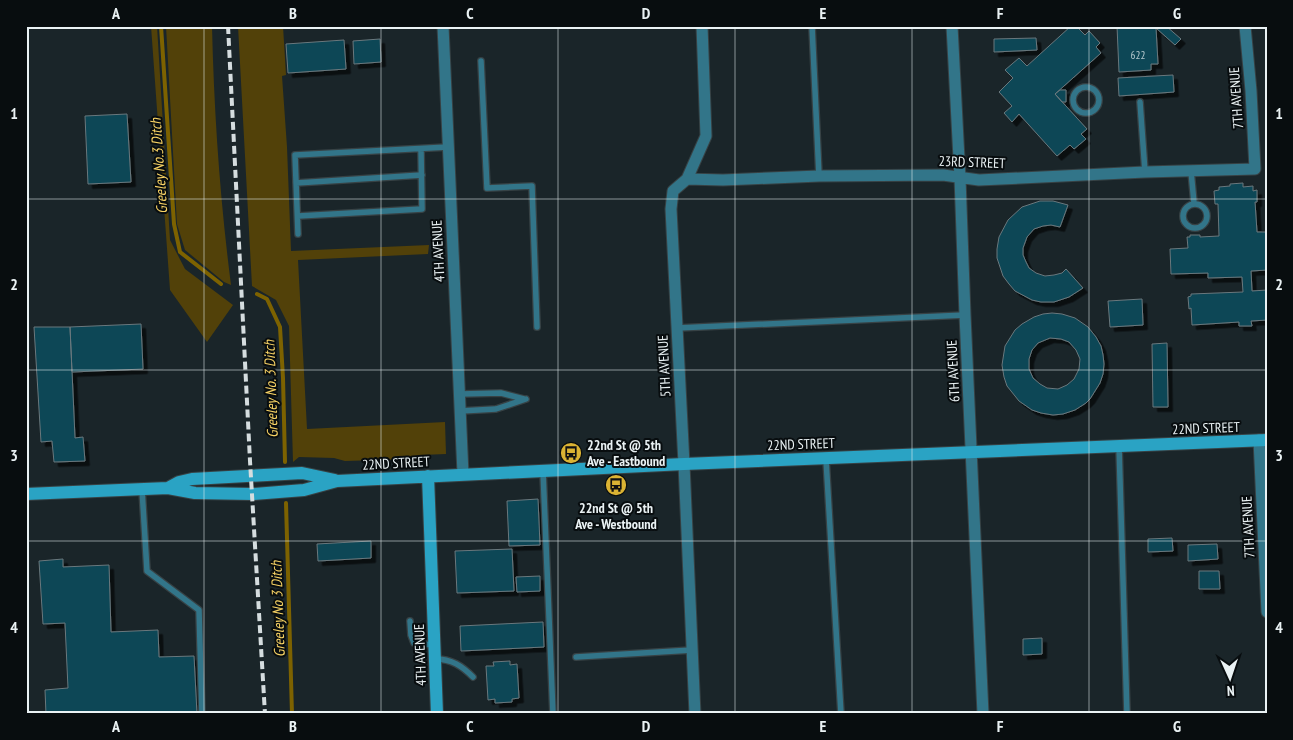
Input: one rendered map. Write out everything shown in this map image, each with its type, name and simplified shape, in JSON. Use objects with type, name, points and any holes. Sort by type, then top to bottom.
[{"type":"street","name":"4TH AVENUE","points":[[443,26],[463,474]]},
{"type":"street","name":"5TH AVENUE","points":[[695,714],[671,208],[673,191],[687,179],[706,136],[702,26]]},
{"type":"street","name":"6TH AVENUE","points":[[952,26],[983,714]]},
{"type":"street","name":"7TH AVENUE","points":[[1245,26],[1255,169]]},
{"type":"street","name":"23RD STREET","points":[[687,179],[723,180],[819,176],[943,175],[979,180],[1255,169]]},
{"type":"street","name":"7TH AVENUE","points":[[1263,440],[1267,612]]},
{"type":"street","name":"22ND STREET","points":[[26,494],[168,488],[195,493],[253,494],[304,490],[337,481],[463,474],[1263,440]]},
{"type":"street","name":"22ND STREET","points":[[168,488],[179,482],[192,479],[302,472],[337,481]]},
{"type":"street","name":"4TH AVENUE","points":[[428,476],[437,714]]},
{"type":"lane","points":[[812,26],[819,176]]},
{"type":"lane","points":[[481,62],[487,188],[532,186],[537,327]]},
{"type":"lane","points":[[1084,87],[1094,90],[1098,98],[1096,108],[1087,112],[1077,110],[1074,106],[1074,96],[1080,88],[1084,87]]},
{"type":"lane","points":[[1140,102],[1145,172]]},
{"type":"lane","points":[[298,234],[295,156],[448,147]]},
{"type":"lane","points":[[298,216],[422,209],[421,149]]},
{"type":"lane","points":[[1191,171],[1194,203]]},
{"type":"lane","points":[[296,182],[422,175]]},
{"type":"lane","points":[[1194,203],[1202,205],[1207,211],[1205,223],[1198,228],[1190,227],[1183,218],[1186,207],[1194,203]]},
{"type":"lane","points":[[677,328],[965,316]]},
{"type":"lane","points":[[460,394],[501,393],[526,399],[496,409],[460,411]]},
{"type":"lane","points":[[1119,446],[1127,714]]},
{"type":"lane","points":[[826,458],[841,714]]},
{"type":"lane","points":[[543,470],[553,714]]},
{"type":"lane","points":[[142,489],[147,571],[199,610],[202,714]]},
{"type":"lane","points":[[410,621],[411,635],[414,643],[419,645],[434,644]]},
{"type":"lane","points":[[576,657],[692,650]]},
{"type":"lane","points":[[435,659],[445,659],[456,663],[473,677]]},
{"type":"shaded area","points":[[151,26],[157,26],[170,240],[185,269],[233,305],[207,342],[170,290]]},
{"type":"shaded area","points":[[166,26],[212,26],[218,156],[231,285],[224,282],[185,250],[177,224]]},
{"type":"shaded area","points":[[238,26],[283,26],[286,75],[282,76],[291,251],[429,245],[428,254],[298,260],[307,429],[445,422],[446,454],[421,455],[411,459],[345,461],[334,458],[299,457],[293,462],[289,326],[276,300],[252,286]]},
{"type":"building","points":[[1071,26],[1076,26],[1085,35],[1089,31],[1100,43],[1096,47],[1101,53],[1055,94],[1087,129],[1081,134],[1086,139],[1074,149],[1070,145],[1057,156],[1019,114],[1012,122],[1004,113],[1012,106],[999,92],[1013,78],[1005,70],[1019,58],[1027,66]]},
{"type":"building","points":[[1117,26],[1166,26],[1181,39],[1175,45],[1156,28],[1158,64],[1151,64],[1151,70],[1119,72]]},
{"type":"building","points":[[1036,38],[1037,50],[994,52],[994,39]]},
{"type":"building","points":[[380,39],[381,62],[354,64],[353,41]]},
{"type":"building","points":[[344,40],[346,69],[288,73],[286,44]]},
{"type":"building","points":[[1173,75],[1174,92],[1119,96],[1118,78]]},
{"type":"building","points":[[1060,90],[1066,90],[1066,102],[1062,102],[1055,94]]},
{"type":"building","points":[[127,114],[131,182],[88,184],[85,116]]},
{"type":"building","points":[[1243,183],[1243,187],[1253,186],[1253,191],[1257,190],[1257,202],[1255,202],[1257,232],[1267,232],[1267,270],[1251,271],[1252,291],[1267,290],[1267,320],[1251,321],[1252,326],[1239,326],[1239,322],[1192,325],[1188,297],[1191,294],[1243,292],[1242,277],[1208,278],[1208,273],[1171,274],[1170,249],[1188,248],[1187,237],[1190,237],[1190,235],[1200,235],[1200,237],[1219,236],[1218,204],[1215,204],[1214,191],[1219,190],[1219,187]]},
{"type":"building","points":[[1040,201],[1053,201],[1068,205],[1060,227],[1043,226],[1034,229],[1027,237],[1023,248],[1026,262],[1029,268],[1045,276],[1062,273],[1066,269],[1083,288],[1069,297],[1054,302],[1032,300],[1015,291],[1003,276],[997,258],[999,237],[1008,220],[1022,207]]},
{"type":"building","points":[[1142,299],[1143,325],[1110,327],[1108,301]]},
{"type":"building","points":[[1043,314],[1062,314],[1075,318],[1088,327],[1096,337],[1103,355],[1103,374],[1090,399],[1075,410],[1063,414],[1053,415],[1032,410],[1019,401],[1007,386],[1004,377],[1002,365],[1005,346],[1015,330],[1022,324]],"holes":[[[1050,338],[1069,342],[1076,350],[1080,359],[1079,369],[1074,379],[1067,385],[1058,389],[1047,388],[1033,378],[1029,369],[1029,359],[1032,350],[1038,343]]]},
{"type":"building","points":[[141,324],[143,369],[72,372],[70,327]]},
{"type":"building","points":[[34,327],[70,327],[75,438],[83,437],[85,461],[54,462],[52,441],[41,442]]},
{"type":"building","points":[[1167,343],[1168,407],[1153,407],[1152,344]]},
{"type":"building","points":[[538,499],[540,545],[509,546],[507,501]]},
{"type":"building","points":[[1172,538],[1173,551],[1148,552],[1148,539]]},
{"type":"building","points":[[371,541],[371,558],[318,561],[317,544]]},
{"type":"building","points":[[1217,544],[1218,559],[1188,561],[1188,545]]},
{"type":"building","points":[[512,549],[514,591],[457,593],[455,551]]},
{"type":"building","points":[[63,559],[63,567],[109,565],[111,632],[158,630],[159,657],[194,656],[197,714],[46,714],[45,690],[68,688],[65,623],[43,624],[39,561]]},
{"type":"building","points":[[1199,571],[1219,571],[1220,589],[1199,589]]},
{"type":"building","points":[[540,576],[540,591],[517,592],[516,577]]},
{"type":"building","points":[[543,622],[544,647],[461,651],[460,626]]},
{"type":"building","points":[[1042,638],[1042,654],[1023,655],[1023,639]]},
{"type":"building","points":[[510,661],[510,665],[517,664],[519,698],[512,699],[512,702],[495,703],[495,699],[488,700],[486,666],[494,666],[493,662]]},
{"type":"waterway","name":"Greeley No.3 Ditch","points":[[161,26],[174,224],[180,252],[221,284]]},
{"type":"waterway","name":"Greeley No. 3 Ditch","points":[[257,294],[267,299],[280,327],[285,462]]},
{"type":"waterway","name":"Greeley No 3 Ditch","points":[[286,503],[292,714]]},
{"type":"railway","points":[[228,26],[265,714]]},
{"type":"place","name":"22nd St @ 5th Ave - Eastbound","points":[[571,453]]},
{"type":"place","name":"22nd St @ 5th Ave - Westbound","points":[[616,485]]}]
